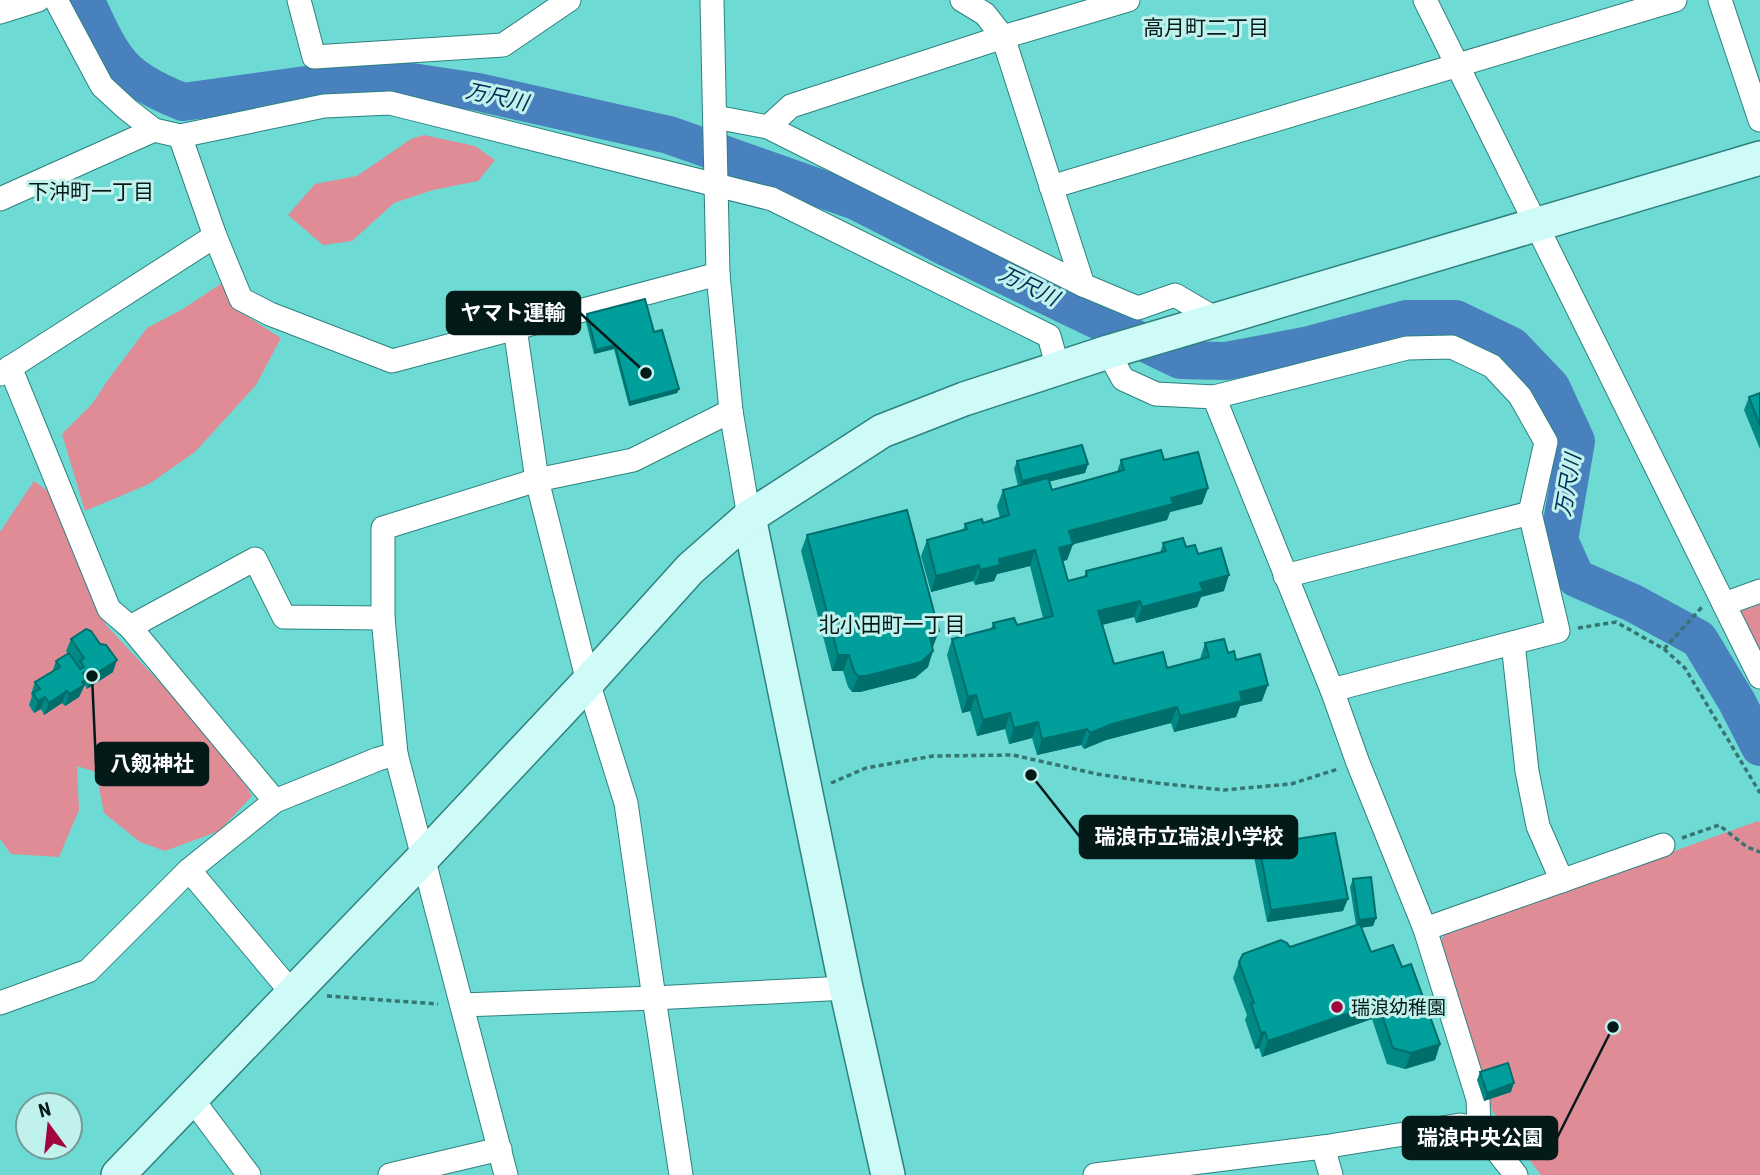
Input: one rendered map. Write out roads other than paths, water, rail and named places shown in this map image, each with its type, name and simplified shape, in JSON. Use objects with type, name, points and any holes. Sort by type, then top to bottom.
[{"type":"street","points":[[0,12],[38,0]]},
{"type":"street","points":[[56,0],[102,86],[154,130],[180,136],[324,106],[390,103],[716,184],[772,199],[1049,336],[1058,368]]},
{"type":"street","points":[[299,0],[314,57],[503,45],[569,0]]},
{"type":"street","points":[[712,0],[718,274],[731,411],[749,517],[846,988],[888,1175]]},
{"type":"street","points":[[962,0],[985,14],[1003,37],[1083,285]]},
{"type":"street","points":[[1424,0],[1760,677]]},
{"type":"street","points":[[1051,187],[1675,0]]},
{"type":"street","points":[[1720,0],[1760,120]]},
{"type":"street","points":[[768,127],[791,106],[1119,1]]},
{"type":"street","points":[[715,117],[768,127],[1083,285],[1138,308],[1175,295],[1216,319]]},
{"type":"street","points":[[0,199],[154,130]]},
{"type":"street","points":[[180,136],[215,236],[241,299],[270,314],[392,360],[718,274]]},
{"type":"street","points":[[118,1175],[422,859],[690,569],[749,517],[882,430],[964,399],[1108,352],[1760,158]]},
{"type":"street","points":[[215,236],[5,370],[109,609],[130,627],[275,801]]},
{"type":"street","points":[[515,328],[537,480],[588,682],[626,803],[681,1175]]},
{"type":"street","points":[[1108,352],[1122,379],[1156,394],[1214,397],[1407,348],[1452,347],[1492,366],[1520,396],[1546,442],[1530,513],[1558,631],[1332,690]]},
{"type":"street","points":[[1214,397],[1425,929],[1478,1099],[1479,1128],[1516,1175]]},
{"type":"street","points":[[506,1175],[396,754],[383,618],[383,528],[537,480],[633,460],[731,411]]},
{"type":"street","points":[[1286,576],[1530,513]]},
{"type":"street","points":[[130,627],[255,559],[284,617],[383,618]]},
{"type":"street","points":[[1724,604],[1760,591]]},
{"type":"street","points":[[1513,643],[1527,771],[1538,826],[1562,881]]},
{"type":"street","points":[[0,1003],[88,971],[189,870],[275,801],[396,754]]},
{"type":"street","points":[[1425,929],[1663,845]]},
{"type":"street","points":[[189,870],[293,994]]},
{"type":"street","points":[[462,1005],[846,988]]},
{"type":"street","points":[[192,1099],[249,1175]]},
{"type":"street","points":[[1095,1175],[1323,1147],[1460,1125],[1479,1128]]},
{"type":"street","points":[[1323,1147],[1331,1175]]},
{"type":"street","points":[[390,1175],[499,1149]]},
{"type":"waterway","name":"万尺川","points":[[85,0],[107,44],[122,66],[146,84],[183,102],[372,76],[478,92],[669,135],[856,201],[1180,360],[1226,361],[1305,346],[1406,319],[1456,319],[1512,346],[1551,387],[1576,441],[1559,540],[1576,578],[1633,603],[1699,639],[1737,702],[1760,747]]},
{"type":"place","name":"ヤマト運輸","points":[[646,373]]},
{"type":"place","name":"八剱神社","points":[[92,676]]},
{"type":"place","name":"瑞浪市立瑞浪小学校","points":[[1031,775]]},
{"type":"place","name":"瑞浪幼稚園","points":[[1337,1007]]},
{"type":"place","name":"瑞浪中央公園","points":[[1613,1027]]},
{"type":"district","name":"高月町二丁目","points":[[1206,28]]},
{"type":"district","name":"下沖町一丁目","points":[[91,192]]},
{"type":"district","name":"北小田町一丁目","points":[[892,625]]}]
